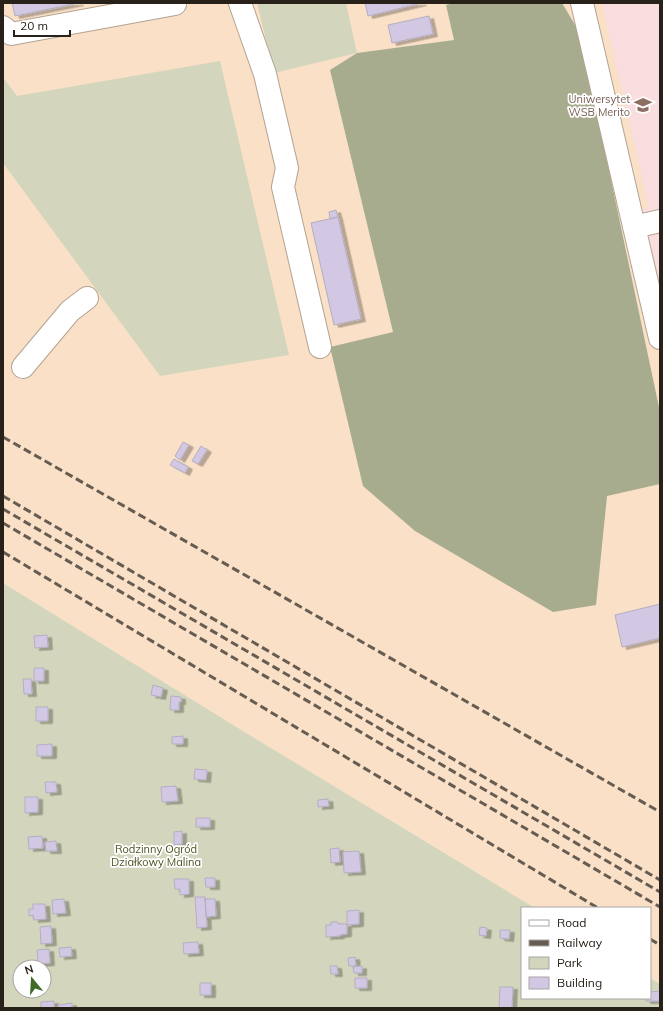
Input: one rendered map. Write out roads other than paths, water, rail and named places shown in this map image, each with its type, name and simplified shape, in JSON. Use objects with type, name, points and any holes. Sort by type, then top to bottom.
[{"type":"lane","points":[[240,3],[265,74],[287,168],[283,187],[320,347]]},
{"type":"lane","points":[[582,3],[660,338]]},
{"type":"lane","points":[[3,28],[11,34],[175,4]]},
{"type":"lane","points":[[634,227],[660,221]]},
{"type":"lane","points":[[23,367],[70,311],[87,298]]},
{"type":"railway","points":[[3,437],[660,812]]},
{"type":"railway","points":[[3,496],[660,880]]},
{"type":"railway","points":[[3,509],[660,892]]},
{"type":"railway","points":[[3,523],[660,907]]},
{"type":"railway","points":[[3,552],[596,907]]},
{"type":"railway","points":[[651,940],[660,945]]},
{"type":"place","name":"Uniwersytet WSB Merito","points":[[643,105]]},
{"type":"park label","name":"Rodzinny Ogród Działkowy Malina","points":[[156,855]]}]
